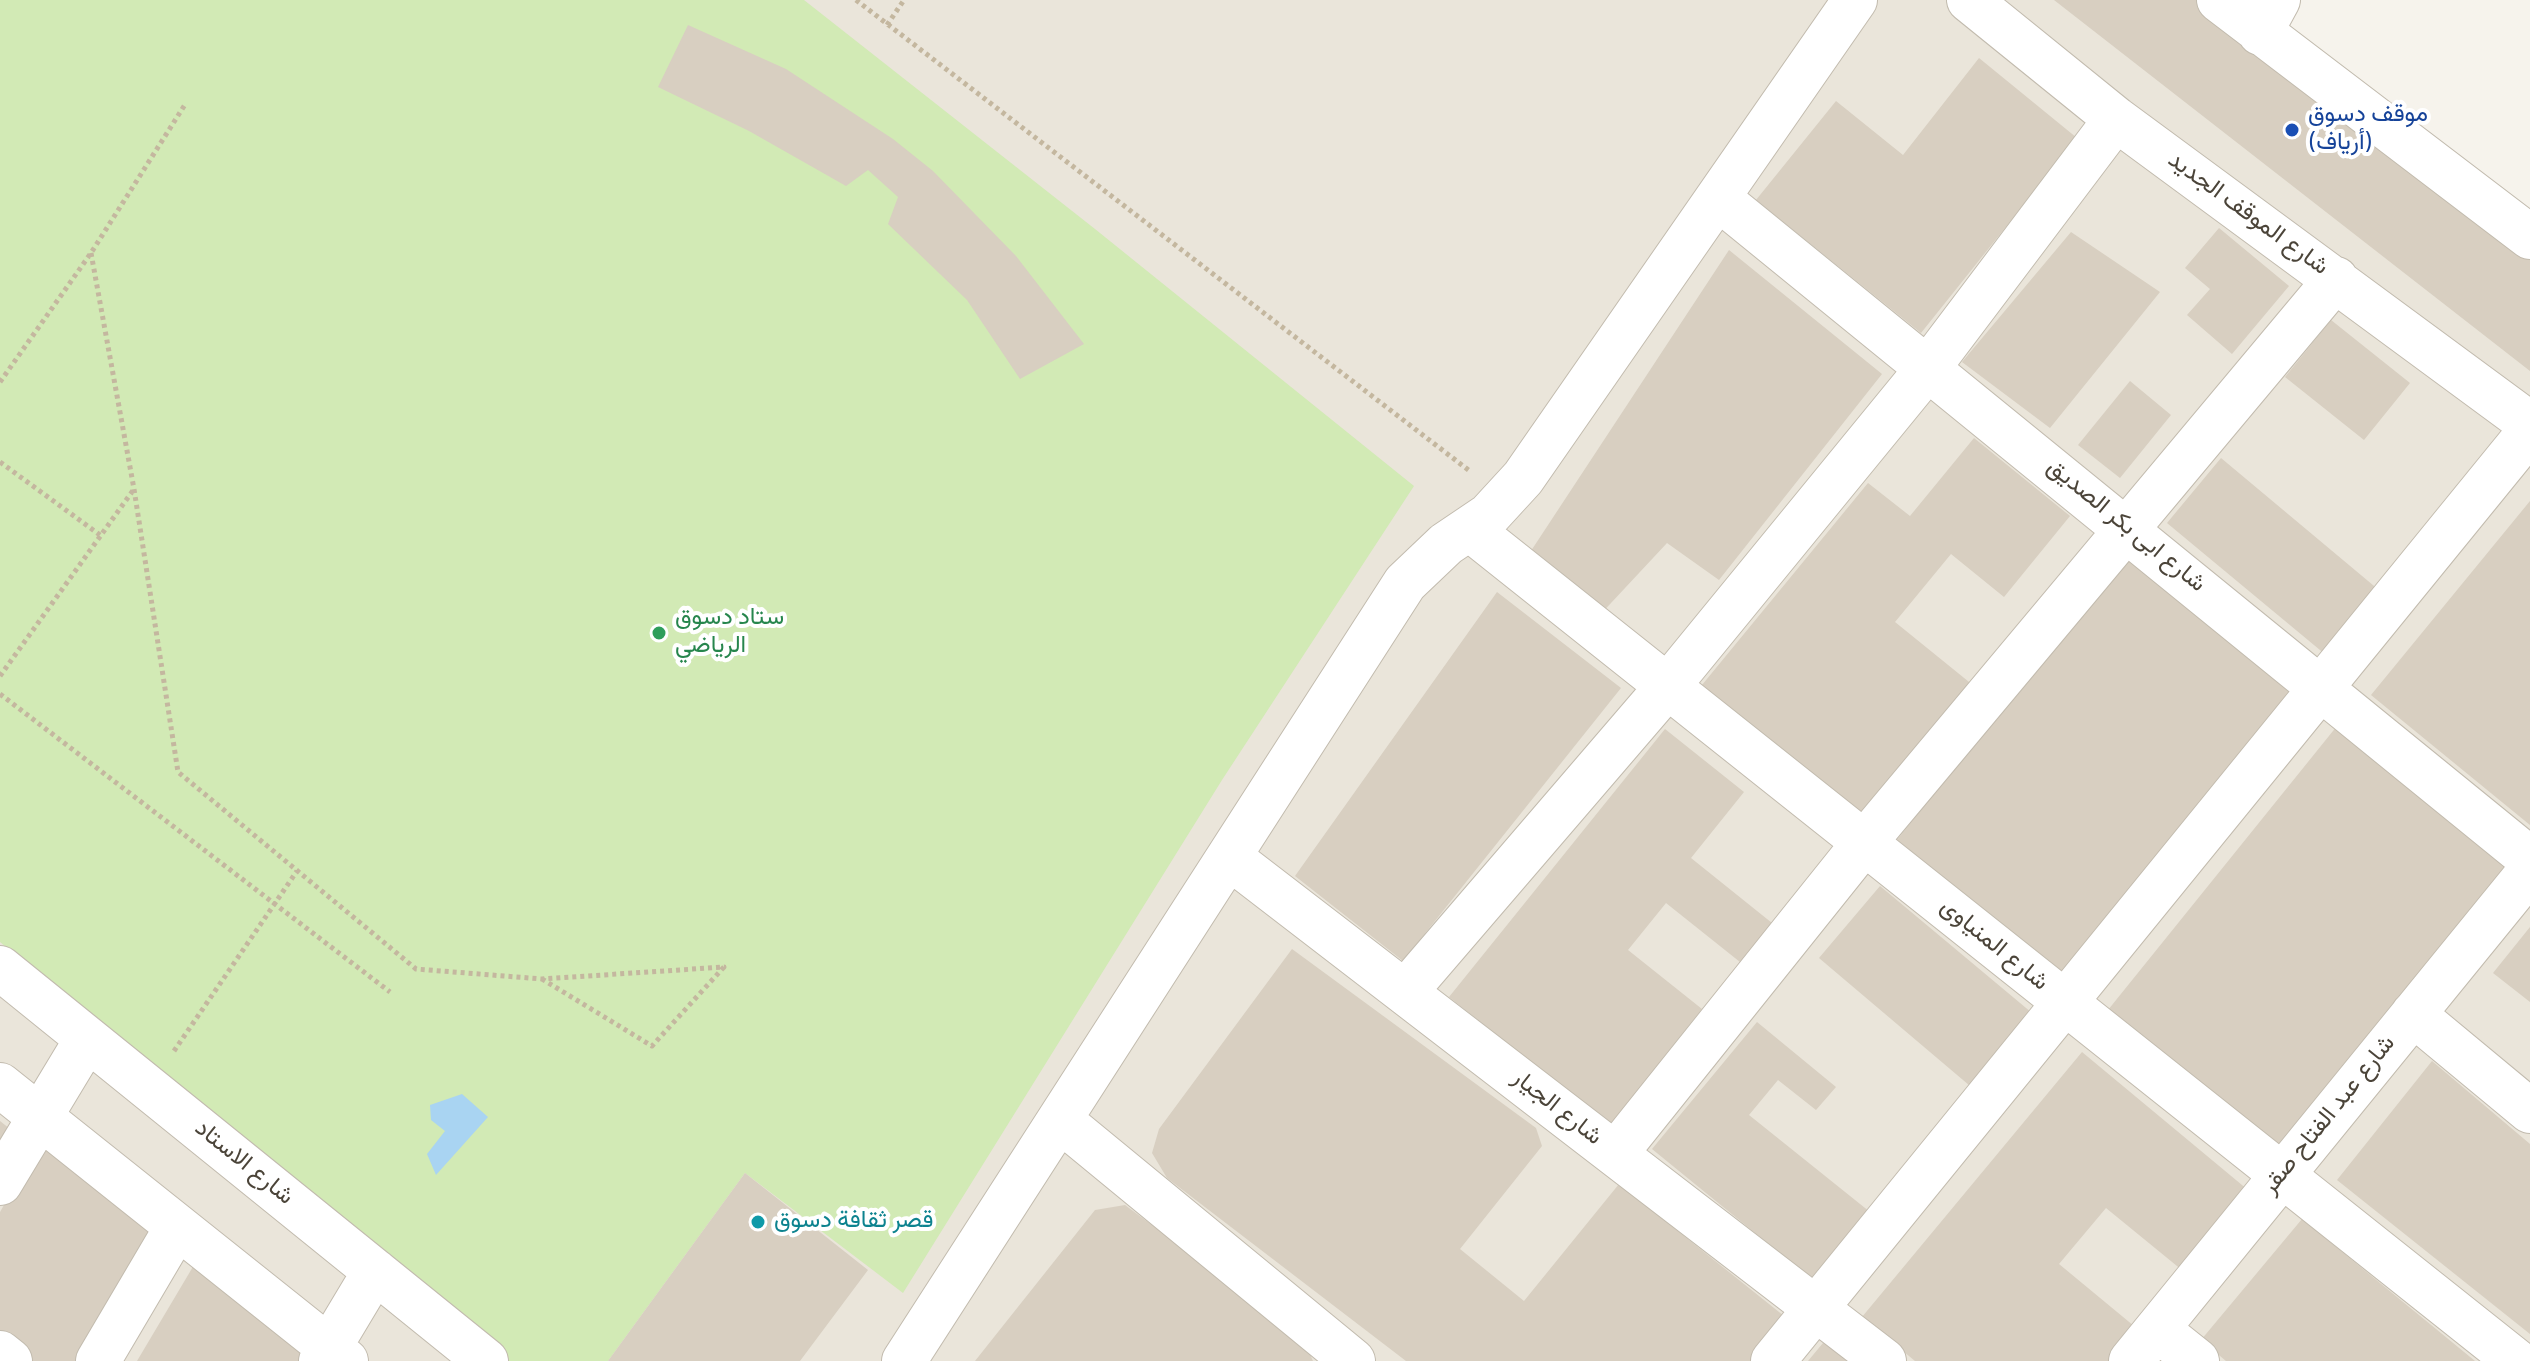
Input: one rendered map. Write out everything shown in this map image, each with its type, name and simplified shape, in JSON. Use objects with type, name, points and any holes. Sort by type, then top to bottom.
[{"type":"street","points":[[914,1357],[1060,1120],[1405,583],[1435,553],[1507,499],[1855,0]]},
{"type":"street","name":"شارع الموقف الجديد","points":[[1969,0],[2116,119],[2530,424]]},
{"type":"street","points":[[2219,0],[2269,16],[2525,221]]},
{"type":"street","points":[[1405,992],[1667,687],[1928,368],[2116,119]]},
{"type":"street","name":"شارع ابى بكر الصديق","points":[[1718,198],[2530,859]]},
{"type":"street","points":[[1615,1154],[1864,843],[2336,279]]},
{"type":"street","points":[[1773,1361],[2530,431]]},
{"type":"street","name":"شارع المنياوى","points":[[1470,529],[2516,1361]]},
{"type":"street","name":"شارع الجيار","points":[[1229,857],[1884,1361]]},
{"type":"street","name":"شارع عبد الفتاح صقر","points":[[2144,1345],[2530,871]]},
{"type":"street","name":"شارع الاستاد","points":[[0,968],[486,1361]]},
{"type":"street","points":[[2413,1014],[2530,1111]]},
{"type":"street","points":[[0,1183],[87,1039]]},
{"type":"street","points":[[0,1085],[332,1357],[375,1271]]},
{"type":"street","points":[[1060,1120],[1348,1360]]},
{"type":"street","points":[[98,1361],[177,1227]]},
{"type":"street","points":[[2144,1345],[2197,1361]]},
{"type":"street","points":[[0,1353],[10,1361]]},
{"type":"path","points":[[856,0],[1507,499]]},
{"type":"path","points":[[887,25],[904,0]]},
{"type":"path","points":[[0,382],[91,253],[186,103]]},
{"type":"path","points":[[91,253],[134,489],[178,772],[416,969],[542,979],[724,967],[652,1046],[542,979]]},
{"type":"path","points":[[0,462],[100,535]]},
{"type":"path","points":[[0,676],[134,489]]},
{"type":"path","points":[[0,694],[390,992]]},
{"type":"path","points":[[149,1089],[297,871]]},
{"type":"shaded area","points":[[0,0],[2214,0],[2530,246],[2530,1361],[0,1361]]},
{"type":"green space","name":"ستاد دسوق الرياضي","points":[[0,0],[804,0],[1414,486],[1222,780],[903,1293],[745,1173],[608,1361],[504,1361],[0,942]]},
{"type":"water","points":[[462,1094],[488,1117],[436,1175],[427,1154],[445,1131],[431,1120],[430,1105]]},
{"type":"building","name":"موقف دسوق (أرياف)","points":[[2054,0],[2197,0],[2530,260],[2530,371]]},
{"type":"building","points":[[688,25],[786,69],[893,139],[933,171],[1016,256],[1084,344],[1020,379],[967,300],[888,224],[898,197],[868,170],[846,186],[749,131],[658,87]]},
{"type":"building","points":[[1979,58],[2077,138],[1921,333],[1756,200],[1836,101],[1903,155]]},
{"type":"building","points":[[2219,228],[2289,286],[2232,354],[2187,315],[2210,289],[2185,268]]},
{"type":"building","points":[[2071,232],[2160,292],[2050,428],[1962,362]]},
{"type":"building","points":[[1729,250],[1882,374],[1719,580],[1667,543],[1597,618],[1525,560]]},
{"type":"building","points":[[2331,320],[2410,383],[2364,440],[2285,377]]},
{"type":"building","points":[[2130,381],[2171,415],[2120,478],[2078,445]]},
{"type":"building","points":[[1974,438],[2070,516],[2004,597],[1951,554],[1895,622],[1974,686],[1866,819],[1702,685],[1868,483],[1910,516]]},
{"type":"building","points":[[2221,458],[2380,591],[2326,655],[2167,523]]},
{"type":"building","points":[[2530,501],[2530,825],[2371,695]]},
{"type":"building","points":[[2127,552],[2301,690],[2071,979],[1897,840]]},
{"type":"building","points":[[1497,592],[1621,688],[1403,961],[1295,876]]},
{"type":"building","points":[[2337,726],[2521,873],[2292,1157],[2108,1010]]},
{"type":"building","points":[[1665,729],[1744,792],[1691,858],[1772,923],[1740,962],[1666,903],[1628,950],[1702,1009],[1610,1125],[1449,997]]},
{"type":"building","points":[[1880,886],[2038,1018],[1976,1091],[1819,958]]},
{"type":"building","points":[[2530,927],[2530,1002],[2493,973]]},
{"type":"building","points":[[1292,949],[1536,1128],[1542,1146],[1460,1249],[1524,1301],[1619,1184],[1789,1320],[1755,1361],[1406,1361],[1167,1178],[1152,1153],[1159,1129]]},
{"type":"building","points":[[1757,1022],[1836,1087],[1816,1110],[1778,1080],[1749,1115],[1870,1212],[1814,1281],[1652,1149]]},
{"type":"building","points":[[2082,1052],[2254,1195],[2188,1275],[2106,1208],[2059,1264],[2140,1331],[2115,1361],[1915,1361],[1862,1317]]},
{"type":"building","points":[[2432,1061],[2530,1144],[2530,1334],[2337,1180]]},
{"type":"building","points":[[0,1121],[20,1137],[0,1169]]},
{"type":"building","points":[[41,1141],[165,1242],[91,1361],[17,1361],[0,1347],[0,1212]]},
{"type":"building","name":"قصر ثقافة دسوق","points":[[745,1173],[868,1270],[800,1361],[608,1361]]},
{"type":"building","points":[[1125,1205],[1302,1337],[1313,1361],[975,1361],[1095,1210]]},
{"type":"building","points":[[2302,1219],[2475,1361],[2226,1361],[2201,1340]]},
{"type":"building","points":[[194,1265],[311,1353],[307,1361],[137,1361]]},
{"type":"building","points":[[1828,1337],[1858,1361],[1808,1361]]},
{"type":"place","name":"موقف دسوق (أرياف)","points":[[2292,130]]},
{"type":"place","name":"ستاد دسوق الرياضي","points":[[659,633]]},
{"type":"place","name":"قصر ثقافة دسوق","points":[[758,1222]]}]
